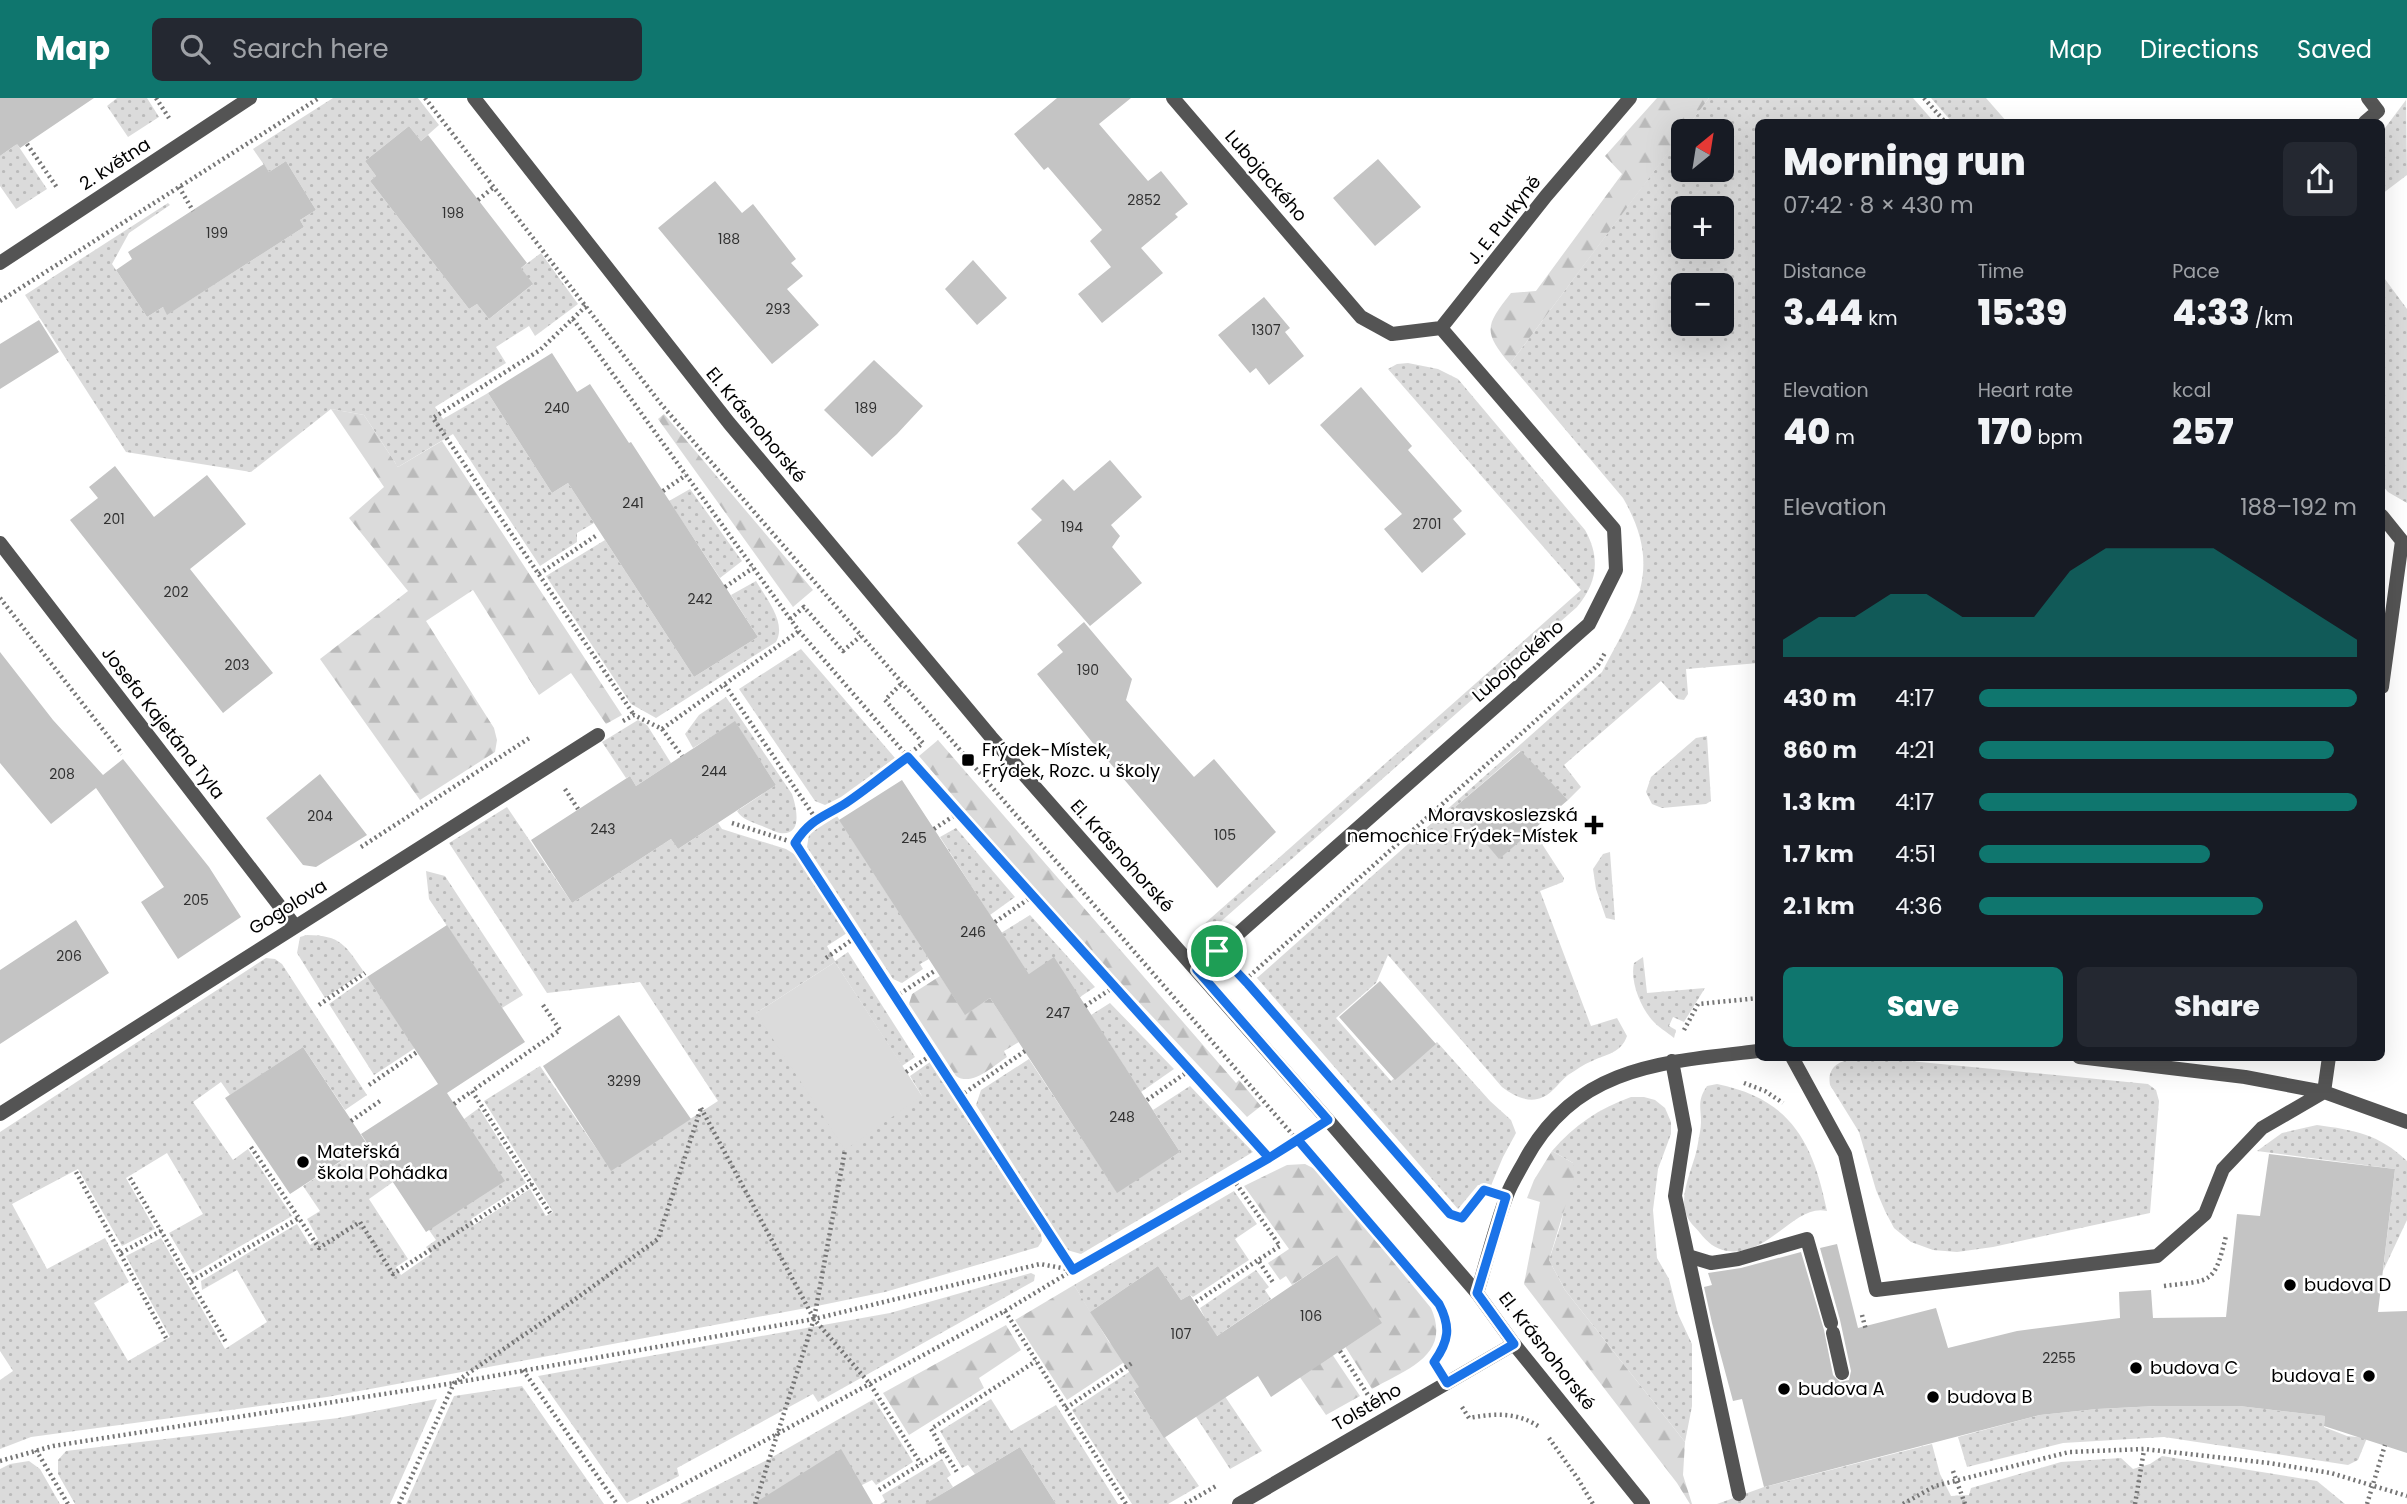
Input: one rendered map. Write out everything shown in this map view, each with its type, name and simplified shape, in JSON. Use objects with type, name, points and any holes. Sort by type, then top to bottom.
[{"type":"street","name":"2. května","points":[[0,263],[250,98]]},
{"type":"street","name":"El. Krásnohorské","points":[[474,98],[729,424],[991,737],[1477,1293],[1514,1344],[1643,1504]]},
{"type":"street","name":"Lubojackého","points":[[1173,98],[1361,317],[1392,334],[1441,328],[1614,529],[1616,570],[1590,624],[1197,970]]},
{"type":"street","name":"J. E. Purkyně","points":[[1441,328],[1546,196],[1630,98]]},
{"type":"street","points":[[2368,98],[2378,111],[2369,119]]},
{"type":"street","points":[[2385,520],[2402,541],[2388,590],[2385,638]]},
{"type":"street","name":"Josefa Kajetána Tyla","points":[[0,543],[295,926]]},
{"type":"street","name":"Gogolova","points":[[0,1114],[598,735]]},
{"type":"street","points":[[1477,1293],[1506,1197],[1537,1138],[1558,1113],[1594,1087],[1650,1066],[1755,1051]]},
{"type":"street","points":[[1672,1061],[1685,1130],[1675,1196],[1739,1494]]},
{"type":"street","points":[[1794,1061],[1845,1154],[1877,1290],[2157,1256],[2205,1214],[2223,1169],[2262,1128],[2324,1092]]},
{"type":"street","points":[[2112,1061],[2245,1077],[2324,1092],[2407,1122]]},
{"type":"street","points":[[2324,1092],[2328,1061]]},
{"type":"street","points":[[1688,1256],[1711,1263],[1738,1259],[1807,1239],[1842,1373]]},
{"type":"street","name":"Tolstého","points":[[1239,1504],[1514,1344]]},
{"type":"path","points":[[156,98],[170,119]]},
{"type":"path","points":[[0,301],[319,98]]},
{"type":"path","points":[[425,98],[661,404],[1439,1304],[1447,1319],[1447,1335],[1443,1349],[1434,1362],[1469,1418],[1495,1413],[1506,1414],[1540,1427],[1593,1504]]},
{"type":"path","points":[[1924,98],[1942,119]]},
{"type":"path","points":[[26,144],[58,190]]},
{"type":"path","points":[[179,187],[193,211]]},
{"type":"path","points":[[478,200],[494,187]]},
{"type":"path","points":[[586,306],[540,350],[433,418],[634,715],[662,729],[682,756]]},
{"type":"path","points":[[573,319],[789,619],[908,757],[1269,1158]]},
{"type":"path","points":[[663,491],[686,475]]},
{"type":"path","points":[[539,574],[597,535]]},
{"type":"path","points":[[725,587],[753,568]]},
{"type":"path","points":[[0,598],[129,763]]},
{"type":"path","points":[[789,619],[804,607],[843,651],[861,635]]},
{"type":"path","points":[[662,729],[799,631]]},
{"type":"path","points":[[1217,951],[1247,982],[1598,665],[1610,642]]},
{"type":"path","points":[[795,843],[805,828],[816,819],[845,803],[923,743],[885,700],[902,683]]},
{"type":"path","points":[[725,685],[816,819]]},
{"type":"path","points":[[626,720],[634,715]]},
{"type":"path","points":[[352,853],[531,737]]},
{"type":"path","points":[[934,829],[958,813]]},
{"type":"path","points":[[732,823],[795,843],[1073,1270]]},
{"type":"path","points":[[995,922],[1033,897]]},
{"type":"path","points":[[826,958],[856,937]]},
{"type":"path","points":[[895,997],[936,970]]},
{"type":"path","points":[[319,1005],[365,974]]},
{"type":"path","points":[[1085,1006],[1114,986]]},
{"type":"path","points":[[1672,1061],[1680,1036],[1698,1004],[1755,998]]},
{"type":"path","points":[[454,1104],[560,1030],[543,1005]]},
{"type":"path","points":[[960,1096],[1025,1051]]},
{"type":"path","points":[[369,1085],[417,1052]]},
{"type":"path","points":[[906,1072],[933,1054]]},
{"type":"path","points":[[1714,1056],[1722,1078],[1765,1091],[1791,1112]]},
{"type":"path","points":[[1147,1100],[1190,1070]]},
{"type":"path","points":[[472,1091],[550,1213]]},
{"type":"path","points":[[351,1121],[380,1101]]},
{"type":"path","points":[[399,1504],[454,1383],[658,1239],[701,1108],[814,1319],[870,1384],[921,1464]]},
{"type":"path","points":[[647,1504],[1005,1311],[1269,1158],[1328,1120]]},
{"type":"path","points":[[251,1147],[319,1248],[360,1222],[393,1274],[532,1184]]},
{"type":"path","points":[[755,1504],[814,1319],[845,1150]]},
{"type":"path","points":[[76,1172],[166,1338]]},
{"type":"path","points":[[130,1178],[227,1344]]},
{"type":"path","points":[[1196,1303],[1280,1246],[1233,1179]]},
{"type":"path","points":[[1441,1204],[1450,1214],[1462,1218],[1484,1190],[1506,1197]]},
{"type":"path","points":[[191,1281],[299,1218]]},
{"type":"path","points":[[121,1253],[161,1231]]},
{"type":"path","points":[[2157,1256],[2155,1287],[2206,1281],[2219,1267],[2227,1233]]},
{"type":"path","points":[[1258,1260],[1274,1283]]},
{"type":"path","points":[[0,1461],[36,1450],[454,1383],[814,1319],[1040,1264],[1073,1270]]},
{"type":"path","points":[[1859,1303],[1866,1330]]},
{"type":"path","points":[[1005,1311],[1126,1504]]},
{"type":"path","points":[[1340,1351],[1370,1398],[1380,1392]]},
{"type":"path","points":[[957,1472],[931,1429],[1036,1362]]},
{"type":"path","points":[[1066,1408],[1132,1363]]},
{"type":"path","points":[[523,1370],[617,1504]]},
{"type":"path","points":[[2367,1504],[2385,1445]]},
{"type":"path","points":[[2134,1504],[2144,1449]]},
{"type":"path","points":[[1903,1504],[1935,1486],[2069,1452],[2144,1449],[2331,1473],[2407,1496]]},
{"type":"path","points":[[36,1450],[68,1504]]},
{"type":"path","points":[[879,1490],[943,1450]]},
{"type":"path","points":[[1953,1471],[1965,1504]]},
{"type":"path","points":[[1185,1504],[1220,1484]]},
{"type":"green space","points":[[117,98],[147,98],[159,117],[128,137],[107,106]]},
{"type":"green space","points":[[333,98],[418,98],[439,125],[421,141],[409,126],[365,161],[376,176],[370,181],[469,309],[477,304],[489,319],[532,285],[521,268],[541,253],[578,304],[535,336],[529,326],[496,347],[506,363],[435,407],[443,419],[488,393],[552,493],[568,483],[594,523],[577,533],[577,542],[540,566],[453,434],[398,467],[364,415],[331,409],[251,472],[126,452],[25,295],[168,203],[170,205],[129,233],[112,264],[147,317],[163,307],[168,314],[304,227],[300,220],[316,210],[286,161],[269,172],[253,149]]},
{"type":"green space","points":[[1657,98],[1709,98],[1693,119],[1671,119],[1671,149],[1510,364],[1491,335],[1492,321],[1511,293],[1536,291],[1622,174],[1605,156]]},
{"type":"green space","points":[[1709,98],[1913,98],[1931,119],[1755,119],[1755,663],[1686,669],[1688,694],[1684,700],[1677,699],[1661,681],[1564,765],[1581,787],[1568,800],[1520,751],[1455,807],[1499,858],[1533,830],[1564,878],[1563,882],[1540,891],[1591,1026],[1617,1018],[1627,1036],[1624,1042],[1613,1052],[1568,1075],[1547,1095],[1532,1100],[1522,1098],[1502,1087],[1388,955],[1376,983],[1336,1018],[1391,1081],[1437,1042],[1490,1101],[1511,1120],[1516,1133],[1490,1188],[1478,1185],[1458,1209],[1257,978],[1602,672],[1634,607],[1641,587],[1642,546],[1623,498],[1510,364],[1671,148],[1671,182],[1734,182],[1734,119],[1693,119]]},
{"type":"green space","points":[[1931,98],[1986,98],[2004,119],[1949,119]]},
{"type":"green space","points":[[2406,100],[2407,175],[2385,192],[2385,128]]},
{"type":"green space","points":[[17,144],[47,189],[16,209],[0,186],[0,156]]},
{"type":"green space","points":[[2385,279],[2407,309],[2407,503],[2385,488]]},
{"type":"green space","points":[[1408,363],[1438,369],[1458,379],[1585,530],[1595,560],[1593,579],[1577,607],[1209,932],[1194,933],[1581,590],[1388,369],[1397,364]]},
{"type":"green space","points":[[331,409],[364,415],[398,467],[442,441],[622,715],[606,724],[571,673],[539,695],[473,590],[426,621],[494,728],[497,740],[495,752],[420,800],[320,659],[408,591],[349,518],[384,487]]},
{"type":"green space","points":[[664,414],[813,590],[793,607],[658,419]]},
{"type":"green space","points":[[690,489],[742,561],[720,578],[669,501]]},
{"type":"green space","points":[[605,540],[694,677],[758,637],[731,595],[756,581],[777,619],[779,635],[776,642],[656,718],[631,704],[546,576]]},
{"type":"green space","points":[[801,649],[895,758],[841,797],[825,805],[815,801],[739,689]]},
{"type":"green space","points":[[726,697],[792,794],[796,819],[793,830],[788,833],[752,822],[737,811],[776,785],[735,722],[693,748],[685,734],[699,715]]},
{"type":"green space","points":[[638,720],[647,725],[671,763],[636,786],[630,776],[626,778],[602,742]]},
{"type":"green space","points":[[1707,736],[1711,801],[1706,804],[1662,808],[1652,804],[1646,792],[1651,777],[1696,738]]},
{"type":"green space","points":[[938,740],[1236,1083],[1239,1080],[1261,1106],[1247,1117],[1036,893],[919,756]]},
{"type":"green space","points":[[507,807],[572,903],[671,839],[678,849],[718,823],[722,829],[786,849],[799,857],[847,933],[827,946],[835,961],[848,952],[915,1057],[902,1066],[835,962],[756,1013],[922,1096],[910,1076],[930,1062],[1041,1233],[1042,1241],[1038,1247],[885,1292],[817,1306],[327,1397],[31,1437],[0,1449],[0,1380],[13,1371],[0,1351],[0,1132],[266,958],[275,959],[282,964],[367,1095],[345,1110],[303,1047],[230,1095],[221,1082],[193,1102],[233,1160],[248,1149],[292,1216],[193,1274],[169,1233],[203,1214],[167,1153],[126,1178],[155,1229],[122,1246],[78,1169],[12,1204],[47,1269],[105,1238],[129,1282],[94,1303],[128,1361],[170,1337],[126,1256],[161,1238],[225,1349],[267,1322],[237,1270],[202,1290],[201,1281],[297,1224],[310,1245],[318,1239],[307,1219],[320,1211],[303,1186],[368,1144],[393,1182],[369,1199],[408,1259],[396,1267],[401,1275],[431,1254],[426,1247],[436,1240],[429,1230],[464,1119],[479,1108],[526,1183],[471,1219],[474,1225],[530,1189],[546,1216],[553,1212],[484,1101],[540,1066],[611,1170],[718,1101],[640,982],[547,993],[449,843]]},
{"type":"green space","points":[[837,816],[929,959],[920,964],[923,969],[902,983],[893,979],[807,847],[809,834]]},
{"type":"green space","points":[[956,828],[1015,897],[990,915],[940,837]]},
{"type":"green space","points":[[1610,852],[1615,920],[1606,918],[1596,889],[1593,869],[1603,854]]},
{"type":"green space","points":[[426,871],[445,876],[523,995],[502,1008],[429,899]]},
{"type":"green space","points":[[1030,915],[1095,987],[1080,997],[1029,974],[1001,933]]},
{"type":"green space","points":[[300,937],[328,937],[342,944],[364,972],[325,998],[297,953]]},
{"type":"green space","points":[[1643,957],[1647,993],[1705,988],[1684,1022],[1673,1017],[1669,1026],[1676,1030],[1674,1038],[1652,1020],[1637,993],[1633,978],[1634,963]]},
{"type":"green space","points":[[835,962],[922,1096],[845,1150],[756,1013]]},
{"type":"green space","points":[[940,976],[965,1014],[990,998],[1019,1042],[1004,1051],[1007,1057],[989,1070],[969,1079],[956,1076],[909,1004],[912,994]]},
{"type":"green space","points":[[367,977],[415,1048],[374,1075],[329,1004]]},
{"type":"green space","points":[[1110,1003],[1174,1069],[1141,1092],[1091,1015]]},
{"type":"green space","points":[[1029,1059],[1117,1192],[1180,1152],[1153,1110],[1190,1086],[1253,1152],[1081,1254],[1067,1250],[976,1105],[981,1090]]},
{"type":"green space","points":[[1910,1061],[2148,1084],[2156,1090],[2159,1101],[2150,1213],[1993,1247],[1957,1252],[1933,1250],[1911,1242],[1894,1228],[1885,1211],[1859,1132],[1830,1085],[1832,1070],[1843,1062]]},
{"type":"green space","points":[[1717,1084],[1763,1100],[1795,1127],[1814,1164],[1827,1211],[1804,1215],[1769,1239],[1742,1251],[1727,1251],[1712,1245],[1689,1220],[1684,1207],[1685,1189],[1700,1130],[1701,1100],[1707,1086]]},
{"type":"green space","points":[[1631,1097],[1655,1100],[1665,1108],[1671,1122],[1671,1134],[1658,1169],[1653,1210],[1657,1258],[1669,1279],[1678,1314],[1692,1344],[1692,1406],[1685,1442],[1565,1290],[1549,1260],[1561,1224],[1573,1163],[1552,1151],[1588,1118]]},
{"type":"green space","points":[[2317,1125],[2343,1129],[2376,1139],[2407,1161],[2407,1220],[2383,1271],[2395,1169],[2257,1151],[2282,1133]]},
{"type":"green space","points":[[1552,1151],[1573,1163],[1575,1174],[1549,1260],[1565,1290],[1685,1442],[1683,1475],[1692,1504],[1524,1284],[1540,1202],[1527,1198],[1534,1180]]},
{"type":"green space","points":[[1305,1164],[1319,1171],[1431,1308],[1436,1324],[1431,1349],[1422,1359],[1372,1389],[1344,1341],[1337,1255],[1292,1285],[1286,1276],[1280,1280],[1268,1263],[1289,1249],[1244,1186],[1287,1165]]},
{"type":"green space","points":[[1234,1191],[1257,1224],[1235,1239],[1249,1260],[1193,1297],[1190,1295],[1181,1300],[1158,1266],[1090,1312],[1074,1285]]},
{"type":"green space","points":[[1256,1270],[1269,1287],[1265,1290],[1271,1299],[1208,1342],[1195,1322],[1204,1316],[1200,1308]]},
{"type":"green space","points":[[1031,1273],[1035,1275],[1034,1281],[818,1402],[813,1394],[677,1468],[679,1476],[627,1503],[538,1376],[890,1313]]},
{"type":"green space","points":[[1074,1285],[1109,1342],[1129,1359],[1067,1400],[1015,1320]]},
{"type":"green space","points":[[1006,1325],[1021,1350],[979,1378],[984,1388],[909,1435],[883,1393]]},
{"type":"green space","points":[[1330,1351],[1360,1396],[1326,1415],[1297,1373]]},
{"type":"green space","points":[[1135,1368],[1145,1383],[1134,1392],[1199,1486],[1168,1504],[1132,1504],[1072,1410]]},
{"type":"green space","points":[[522,1386],[604,1504],[406,1504],[454,1396]]},
{"type":"green space","points":[[1222,1392],[1262,1451],[1230,1469],[1193,1412]]},
{"type":"green space","points":[[437,1399],[390,1504],[75,1504],[58,1474],[58,1460],[66,1451],[338,1418]]},
{"type":"green space","points":[[874,1399],[913,1462],[876,1485],[872,1480],[862,1485],[778,1504],[680,1504],[769,1459]]},
{"type":"green space","points":[[991,1399],[1011,1431],[1056,1405],[1118,1504],[1056,1504],[1020,1447],[975,1474],[968,1465],[962,1468],[940,1431]]},
{"type":"green space","points":[[2156,1406],[2239,1406],[2325,1416],[2324,1427],[2347,1436],[2367,1438],[2358,1460],[2348,1465],[2164,1437],[2063,1443],[1967,1467],[1958,1437],[2040,1415]]},
{"type":"green space","points":[[1932,1444],[1940,1474],[1951,1496],[1969,1495],[1971,1488],[2061,1462],[2121,1458],[2133,1469],[2150,1464],[2162,1456],[2317,1481],[2345,1504],[1717,1504],[1764,1487]]},
{"type":"green space","points":[[942,1459],[951,1475],[947,1478],[953,1487],[926,1504],[880,1504],[885,1501],[882,1495]]},
{"type":"green space","points":[[29,1461],[40,1469],[60,1504],[0,1504],[0,1469],[10,1464]]},
{"type":"building","points":[[0,98],[94,98],[20,148],[17,144],[0,156]]},
{"type":"building","points":[[1057,98],[1131,98],[1099,124],[1148,181],[1161,171],[1188,204],[1175,214],[1178,217],[1141,248],[1163,273],[1102,323],[1078,294],[1111,267],[1090,241],[1102,230],[1048,167],[1044,170],[1014,134]]},
{"type":"building","points":[[409,126],[421,141],[428,135],[527,263],[521,268],[533,284],[489,319],[477,304],[469,309],[370,181],[376,176],[365,161]]},
{"type":"building","points":[[1378,159],[1421,207],[1375,246],[1333,198]]},
{"type":"building","points":[[286,161],[316,210],[300,220],[304,227],[167,315],[163,307],[147,317],[116,270],[132,259],[128,252],[264,164],[269,172]]},
{"type":"building","points":[[715,181],[742,213],[753,204],[796,259],[791,263],[803,276],[787,289],[819,325],[772,364],[658,228]]},
{"type":"building","points":[[973,260],[1007,298],[977,325],[945,289]]},
{"type":"building","points":[[1264,297],[1290,328],[1285,332],[1304,356],[1269,385],[1256,368],[1250,373],[1218,335]]},
{"type":"building","points":[[39,320],[59,352],[0,389],[0,344]]},
{"type":"building","points":[[552,353],[577,392],[590,384],[758,637],[694,677],[568,483],[552,493],[488,393]]},
{"type":"building","points":[[874,360],[923,406],[872,457],[824,410]]},
{"type":"building","points":[[1361,387],[1412,446],[1408,450],[1462,511],[1453,519],[1466,534],[1422,573],[1384,529],[1402,514],[1320,425]]},
{"type":"building","points":[[1110,460],[1142,497],[1111,525],[1120,536],[1112,547],[1142,583],[1090,626],[1017,543],[1042,520],[1031,509],[1063,479],[1074,491]]},
{"type":"building","points":[[115,466],[154,517],[207,475],[246,524],[190,569],[273,673],[223,713],[70,520],[98,498],[89,487]]},
{"type":"building","points":[[1084,622],[1132,679],[1126,700],[1194,777],[1214,759],[1276,832],[1217,888],[1037,674],[1063,652],[1057,645]]},
{"type":"building","points":[[0,652],[53,720],[103,775],[123,759],[209,867],[241,917],[178,959],[141,902],[164,887],[96,788],[51,824],[0,763]]},
{"type":"building","points":[[735,721],[776,785],[678,849],[671,839],[572,903],[531,840],[630,776],[636,786]]},
{"type":"building","points":[[1521,751],[1568,800],[1499,859],[1455,807]]},
{"type":"building","points":[[320,774],[367,835],[316,867],[303,865],[266,818]]},
{"type":"building","points":[[902,780],[1029,974],[1054,957],[1180,1152],[1117,1193],[990,998],[965,1015],[839,820]]},
{"type":"building","points":[[76,920],[109,973],[0,1044],[0,970]]},
{"type":"building","points":[[447,925],[525,1042],[447,1093],[505,1181],[426,1232],[361,1134],[438,1084],[367,977]]},
{"type":"building","points":[[1380,981],[1436,1044],[1395,1080],[1339,1017]]},
{"type":"building","points":[[619,1015],[691,1119],[611,1171],[543,1066]]},
{"type":"building","points":[[303,1047],[367,1144],[290,1194],[225,1098]]},
{"type":"building","points":[[2269,1154],[2395,1169],[2378,1312],[2407,1311],[2407,1453],[2324,1426],[2325,1416],[2239,1406],[2097,1409],[2040,1415],[1764,1487],[1742,1399],[1733,1401],[1712,1323],[1704,1287],[1712,1285],[1708,1273],[1741,1268],[1801,1252],[1824,1330],[1833,1375],[1840,1382],[1849,1380],[1851,1371],[1820,1248],[1837,1244],[1858,1328],[1936,1308],[1948,1348],[2017,1331],[2120,1318],[2119,1292],[2151,1290],[2153,1318],[2226,1317],[2237,1214],[2260,1216]]},
{"type":"building","points":[[1337,1255],[1382,1323],[1271,1397],[1258,1376],[1164,1438],[1134,1391],[1139,1387],[1090,1312],[1158,1266],[1181,1300],[1190,1295],[1217,1336]]},
{"type":"building","points":[[1020,1447],[1056,1504],[925,1504]]},
{"type":"building","points":[[841,1449],[873,1504],[753,1504]]},
{"type":"place","name":"Frýdek-Místek, Frýdek, Rozc. u školy","points":[[968,760]]},
{"type":"place","name":"Moravskoslezská nemocnice Frýdek-Místek","points":[[1594,825]]},
{"type":"place","name":"Mateřská škola Pohádka","points":[[303,1162]]},
{"type":"place","name":"budova D","points":[[2290,1285]]},
{"type":"place","name":"budova C","points":[[2136,1368]]},
{"type":"place","name":"budova E","points":[[2369,1376]]},
{"type":"place","name":"budova A","points":[[1784,1389]]},
{"type":"place","name":"budova B","points":[[1933,1397]]},
{"type":"route","points":[[1217,951],[1197,970],[1328,1120],[1269,1158],[1073,1270],[795,843],[805,828],[816,819],[845,803],[908,757],[1269,1158],[1298,1140],[1439,1304],[1447,1319],[1447,1335],[1443,1349],[1434,1362],[1447,1383],[1514,1344],[1477,1293],[1506,1197],[1484,1190],[1462,1218],[1450,1214],[1217,951]]}]
